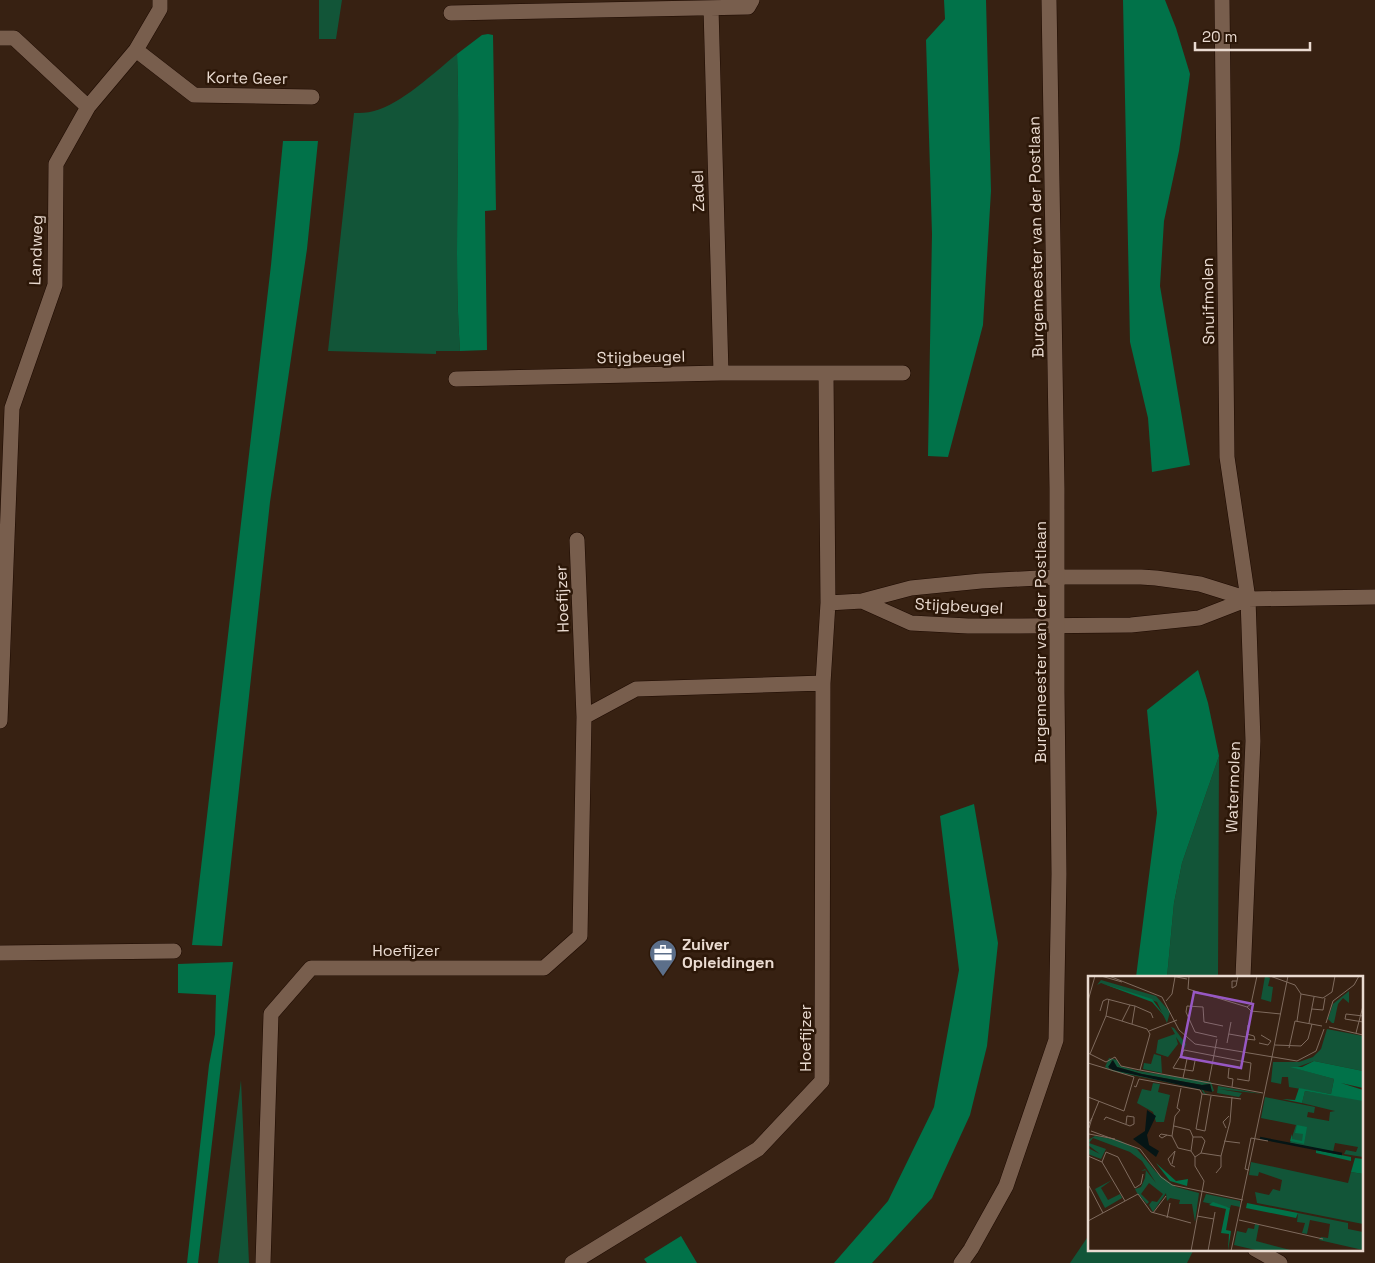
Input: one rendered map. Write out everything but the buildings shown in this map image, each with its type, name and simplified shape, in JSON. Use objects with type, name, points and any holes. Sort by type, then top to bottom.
[{"type":"street","points":[[0,38],[14,38],[88,107],[136,50],[160,10],[160,0]]},
{"type":"street","points":[[451,14],[656,5],[711,8],[748,7],[752,0]]},
{"type":"street","name":"Burgemeester van der Postlaan","points":[[961,1263],[971,1249],[1006,1186],[1056,1040],[1059,874],[1058,578],[1050,0]]},
{"type":"street","name":"Snuifmolen","points":[[1222,0],[1227,457],[1248,599]]},
{"type":"street","name":"Zadel","points":[[711,8],[721,373]]},
{"type":"street","name":"Korte Geer","points":[[136,50],[194,95],[312,97]]},
{"type":"street","name":"Landweg","points":[[0,721],[12,408],[55,284],[56,164],[88,107]]},
{"type":"street","name":"Stijgbeugel","points":[[456,379],[721,373],[903,373]]},
{"type":"street","points":[[826,373],[828,603]]},
{"type":"street","name":"Hoefijzer","points":[[263,1263],[271,1014],[311,968],[544,968],[580,936],[584,717],[577,540]]},
{"type":"street","name":"Stijgbeugel","points":[[828,603],[862,601],[911,588],[981,581],[1141,577],[1200,584],[1248,599]]},
{"type":"street","points":[[1248,599],[1375,597]]},
{"type":"street","name":"Stijgbeugel","points":[[862,601],[911,623],[968,626],[1142,624],[1199,618],[1248,599]]},
{"type":"street","name":"Watermolen","points":[[1243,976],[1253,741],[1248,599]]},
{"type":"street","name":"Hoefijzer","points":[[572,1263],[758,1149],[822,1081],[823,683],[828,603]]},
{"type":"street","points":[[584,717],[636,689],[823,683]]},
{"type":"street","points":[[0,953],[174,952]]},
{"type":"street","points":[[1257,1250],[1280,1263]]},
{"type":"green space","points":[[319,0],[342,0],[336,39],[319,39]]},
{"type":"green space","points":[[944,0],[986,0],[991,191],[983,325],[948,457],[928,456],[932,234],[926,40],[945,19]]},
{"type":"green space","points":[[1123,0],[1165,0],[1190,74],[1179,151],[1164,221],[1160,286],[1190,465],[1152,472],[1148,418],[1130,342]]},
{"type":"green space","points":[[482,35],[493,35],[496,210],[485,211],[487,350],[460,351],[457,277],[457,54]]},
{"type":"green space","points":[[457,54],[457,277],[460,351],[436,351],[436,354],[328,351],[354,113],[374,111],[395,102],[417,87]]},
{"type":"green space","points":[[283,141],[318,141],[307,249],[270,502],[222,946],[192,945],[271,265]]},
{"type":"green space","points":[[1198,670],[1208,703],[1219,756],[1182,863],[1174,903],[1167,976],[1136,976],[1157,813],[1147,710]]},
{"type":"green space","points":[[1219,756],[1218,976],[1167,976],[1174,903],[1182,863]]},
{"type":"green space","points":[[974,804],[998,943],[987,1046],[970,1115],[932,1198],[872,1263],[834,1263],[888,1201],[934,1107],[959,970],[940,816]]},
{"type":"green space","points":[[233,962],[198,1263],[187,1263],[209,1065],[215,1034],[216,995],[178,993],[178,964]]},
{"type":"green space","points":[[241,1080],[249,1263],[218,1263]]},
{"type":"green space","points":[[681,1236],[697,1263],[647,1263],[644,1259]]},
{"type":"green space","points":[[1088,1236],[1088,1250],[1194,1250],[1187,1263],[1070,1263]]},
{"type":"place","name":"Zuiver Opleidingen","points":[[663,977]]}]
